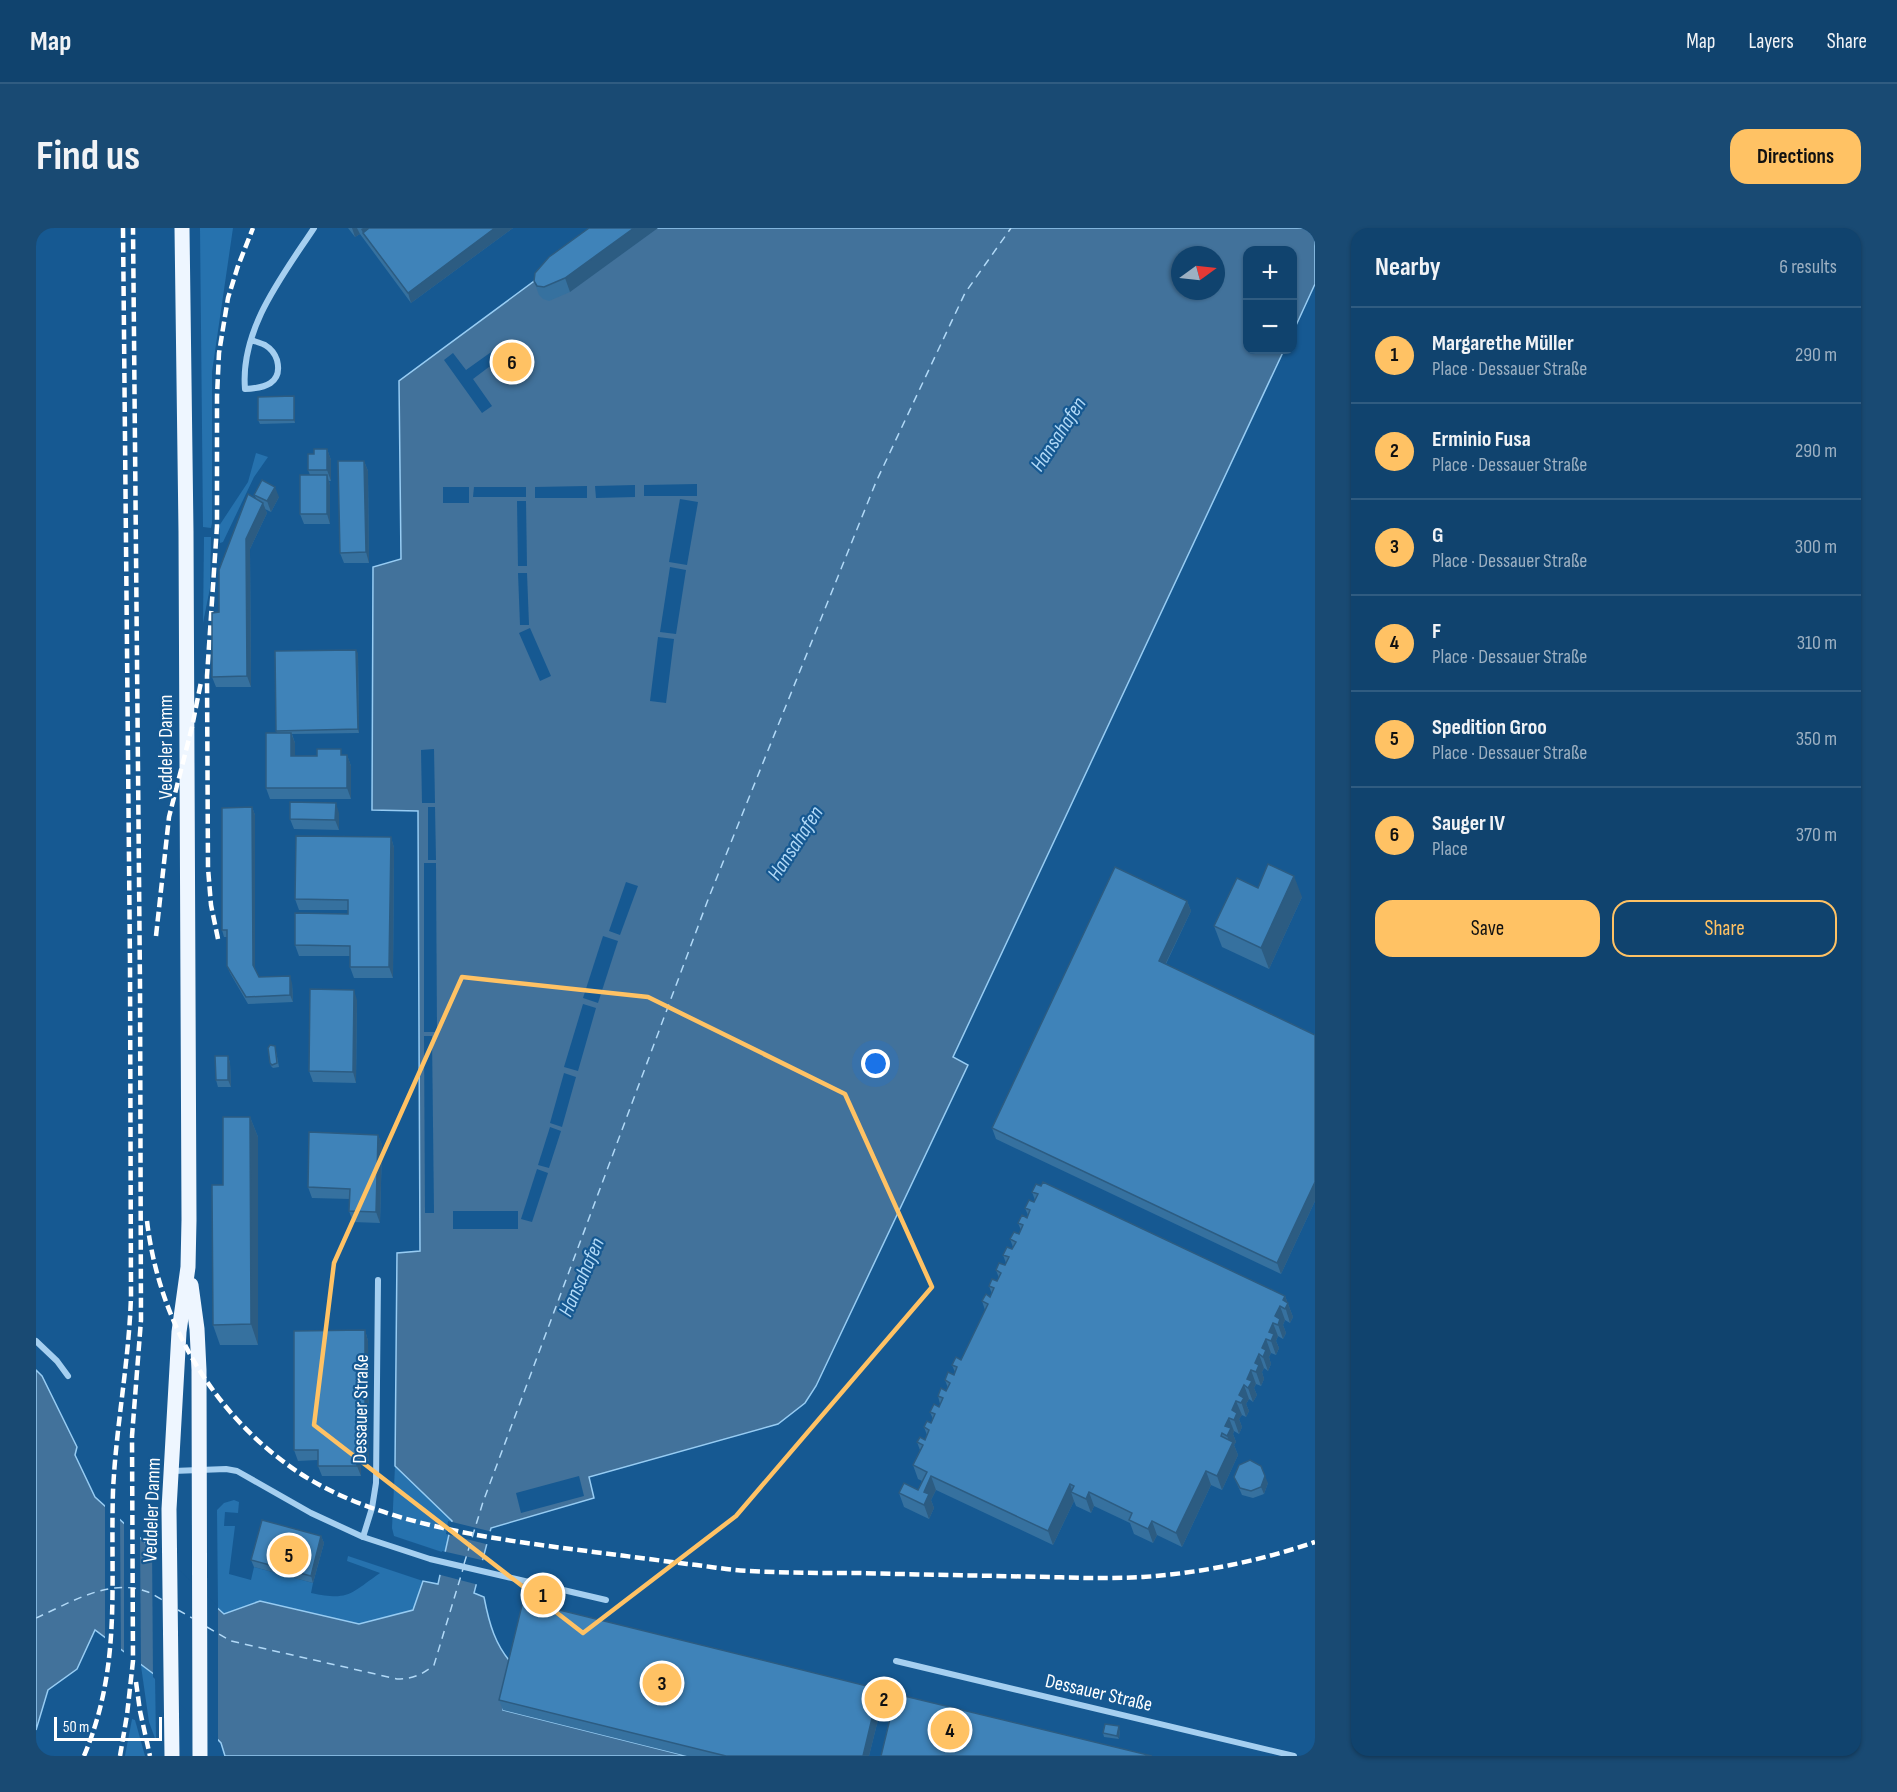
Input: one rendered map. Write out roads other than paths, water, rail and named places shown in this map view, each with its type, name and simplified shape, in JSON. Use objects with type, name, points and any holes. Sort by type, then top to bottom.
[{"type":"main road","name":"Veddeler Damm","points":[[172,1756],[169,1509],[179,1332],[188,1267],[186,532],[182,228]]},
{"type":"main road","name":"Veddeler Damm","points":[[188,1267],[197,1329],[200,1470],[200,1756]]},
{"type":"street","points":[[252,340],[267,346],[275,356],[278,369],[276,378],[269,384],[245,389],[244,375],[252,340],[257,324],[281,278],[314,228]]},
{"type":"street","name":"Dessauer Straße","points":[[363,1537],[372,1508],[376,1484],[378,1281]]},
{"type":"street","points":[[36,1341],[57,1361],[68,1376]]},
{"type":"street","points":[[172,1471],[226,1469],[237,1471],[310,1513],[363,1537],[430,1559],[606,1600]]},
{"type":"street","name":"Dessauer Straße","points":[[896,1660],[1294,1756]]},
{"type":"water","name":"Hansahafen","points":[[606,228],[1315,228],[1315,284],[1297,323],[1297,246],[1243,246],[1243,354],[1282,354],[953,1057],[968,1065],[816,1386],[805,1403],[778,1424],[589,1477],[594,1498],[491,1528],[474,1593],[484,1597],[494,1634],[514,1666],[503,1710],[687,1756],[225,1756],[221,1743],[155,1675],[95,1630],[77,1669],[48,1690],[36,1730],[36,1370],[42,1376],[77,1447],[75,1455],[95,1497],[224,1614],[260,1601],[359,1624],[413,1610],[423,1581],[438,1584],[452,1521],[395,1466],[397,1253],[420,1251],[418,811],[372,810],[373,567],[401,559],[399,381]]},
{"type":"railway","points":[[84,1756],[96,1723],[109,1657],[113,1592],[113,1491],[131,1296],[123,228]]},
{"type":"railway","points":[[120,1756],[133,1661],[132,1436],[141,1320],[133,228]]},
{"type":"railway","points":[[218,939],[211,905],[208,868],[207,676],[217,526],[219,353],[228,298],[253,228]]},
{"type":"railway","points":[[156,936],[169,817],[201,682]]},
{"type":"railway","points":[[147,1221],[153,1259],[164,1296],[178,1331],[217,1396],[242,1425],[270,1451],[301,1474],[330,1491],[396,1516],[467,1533],[538,1545],[733,1570],[776,1572],[1143,1577],[1187,1573],[1230,1565],[1315,1542]]},
{"type":"railway","points":[[136,1682],[150,1756]]},
{"type":"place","name":"Sauger IV","points":[[512,362]]},
{"type":"place","name":"Spedition Groo","points":[[289,1555]]},
{"type":"place","name":"Margarethe Müller","points":[[543,1595]]},
{"type":"place","name":"G","points":[[662,1683]]},
{"type":"place","name":"Erminio Fusa","points":[[884,1699]]},
{"type":"place","name":"F","points":[[950,1730]]}]
